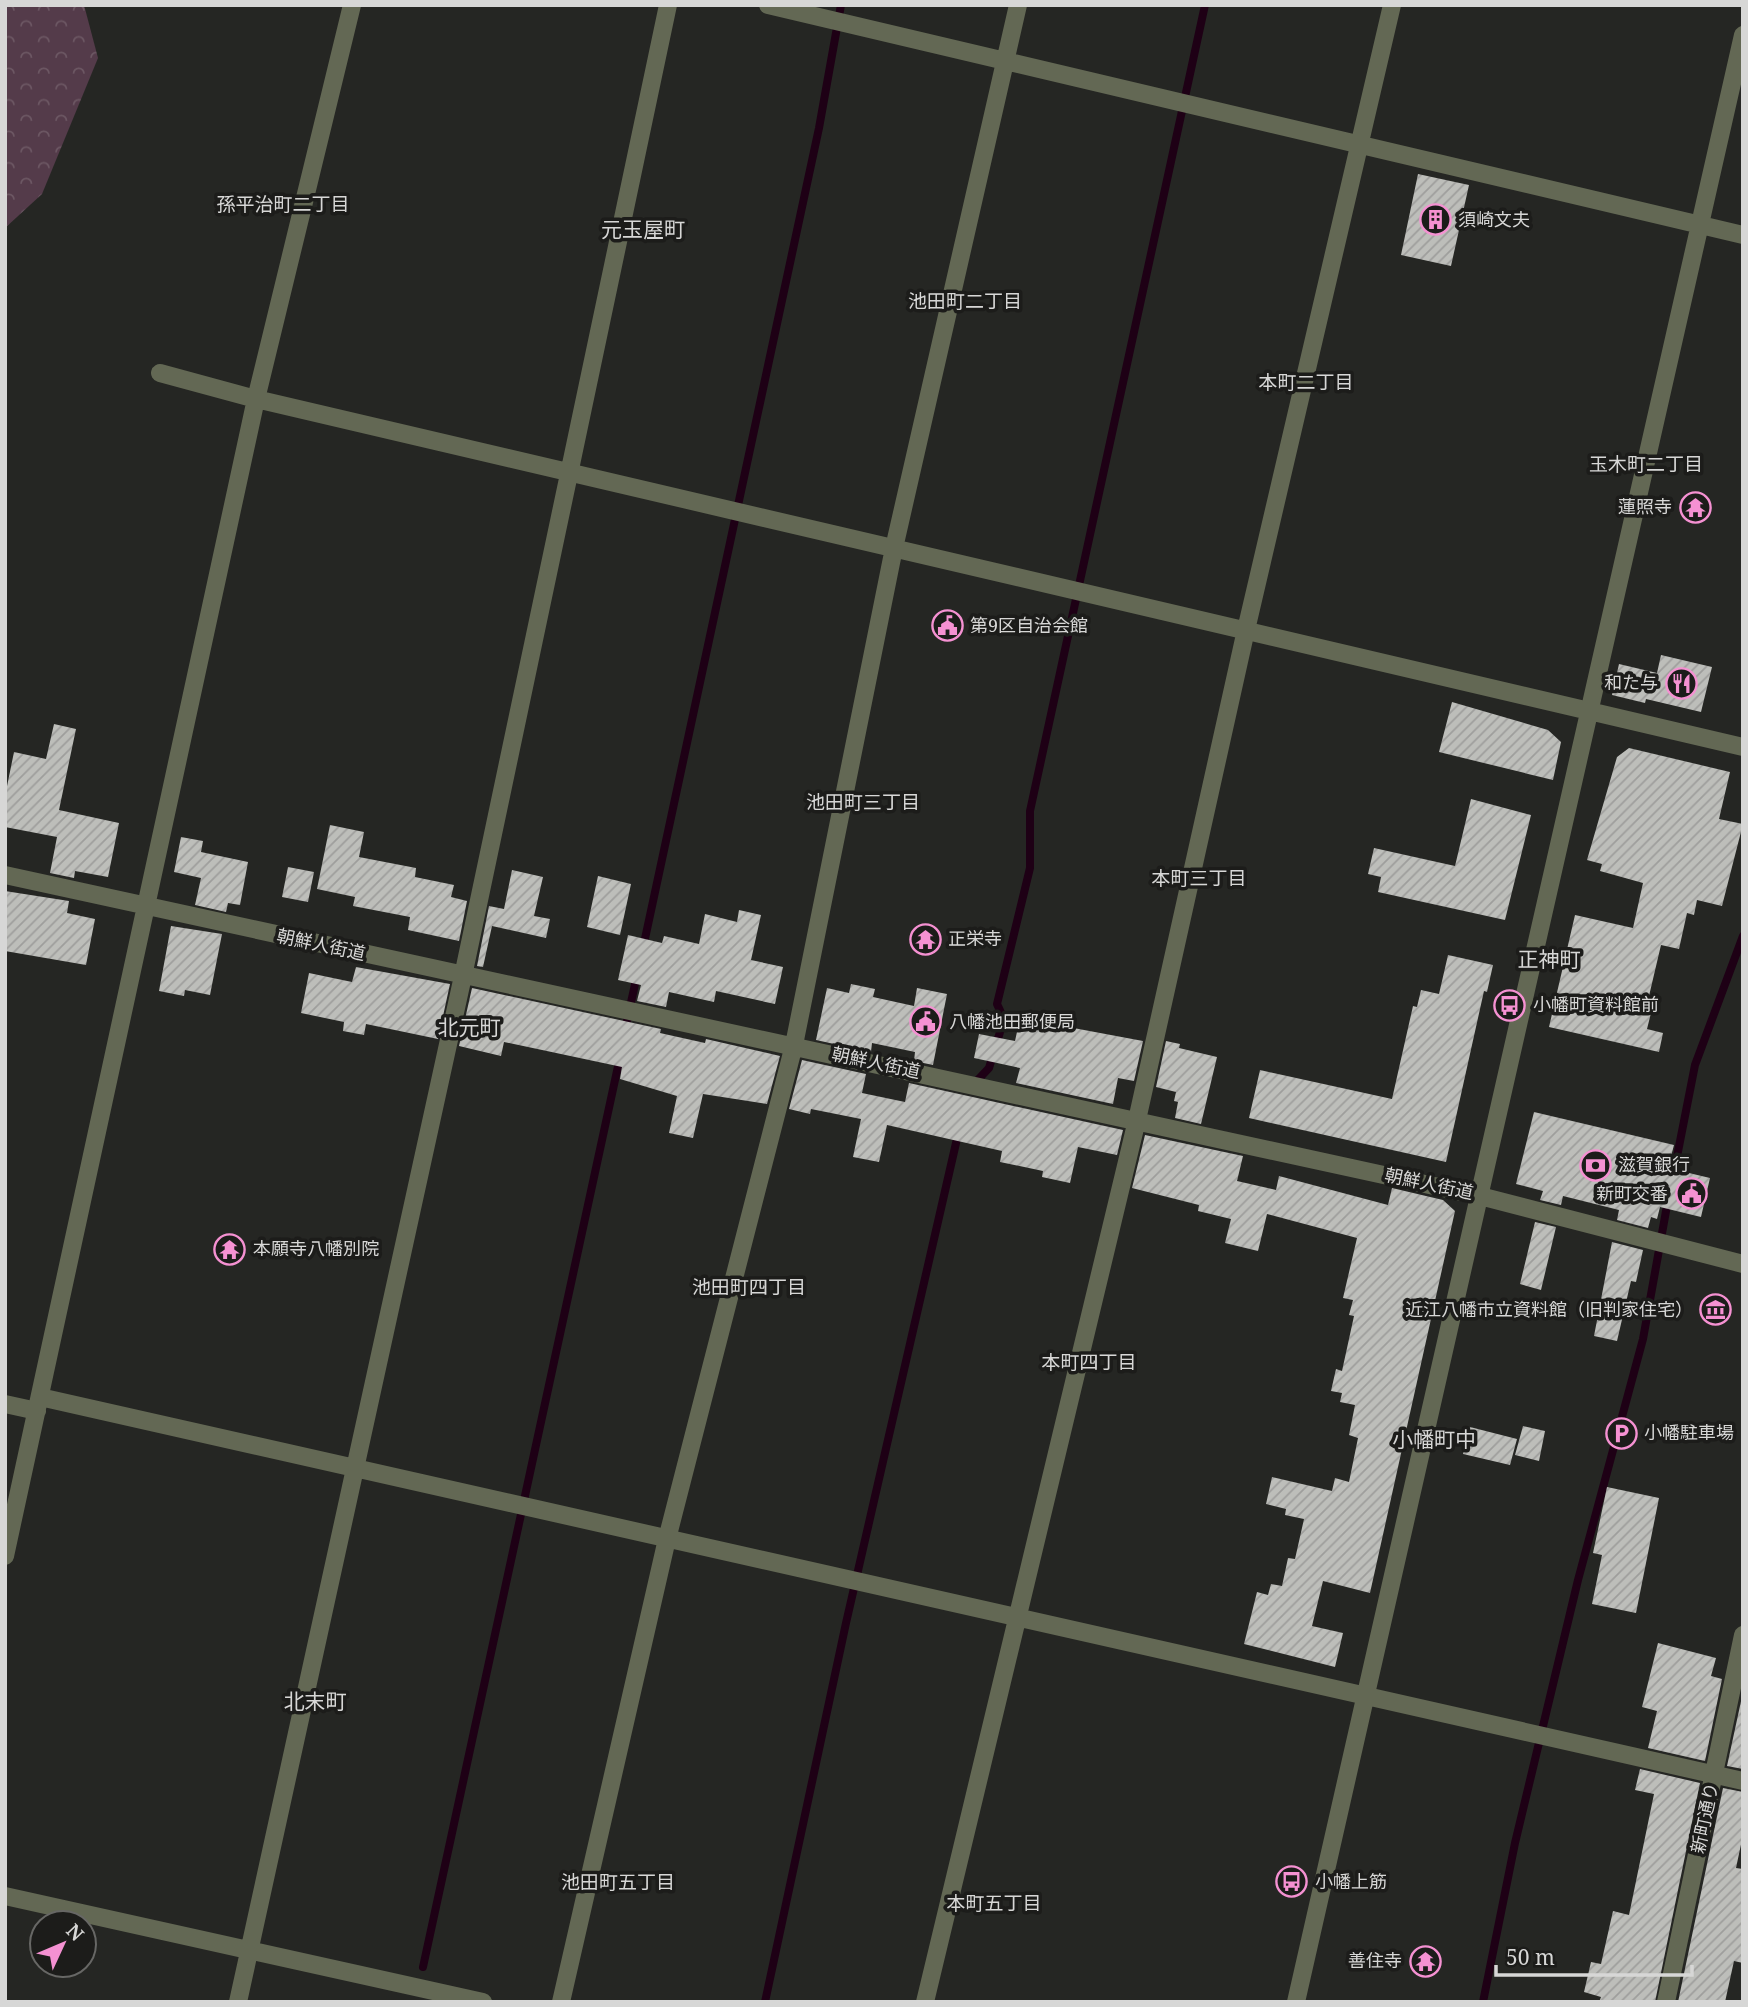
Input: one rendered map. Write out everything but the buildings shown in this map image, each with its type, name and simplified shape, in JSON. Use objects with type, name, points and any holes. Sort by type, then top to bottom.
[{"type":"street","points":[[5,1556],[257,399],[352,5]]},
{"type":"street","points":[[239,2002],[353,1468],[463,976],[567,472],[668,5]]},
{"type":"street","points":[[768,5],[1743,235]]},
{"type":"street","points":[[561,2002],[667,1539],[794,1045],[894,548],[1018,5]]},
{"type":"street","points":[[925,2002],[1138,1120],[1246,630],[1392,5]]},
{"type":"street","points":[[1296,2002],[1743,35]]},
{"type":"street","points":[[160,373],[257,399],[1743,747]]},
{"type":"street","name":"朝鮮人街道","points":[[5,875],[1480,1195],[1743,1264]]},
{"type":"street","points":[[5,1404],[38,1404],[353,1468],[1743,1781]]},
{"type":"street","name":"新町通り","points":[[1666,2002],[1743,1635]]},
{"type":"street","points":[[5,1896],[482,2002]]},
{"type":"green space","points":[[5,5],[84,5],[98,58],[42,194],[5,228]]},
{"type":"waterway","points":[[643,948],[819,128],[841,5]]},
{"type":"waterway","points":[[973,1085],[989,1068],[1004,1019],[997,1004],[1030,868],[1030,811],[1205,5]]},
{"type":"waterway","points":[[1673,1177],[1695,1065],[1743,936]]},
{"type":"waterway","points":[[625,1030],[637,975]]},
{"type":"waterway","points":[[423,1967],[620,1057]]},
{"type":"waterway","points":[[765,2002],[846,1623],[959,1130]]},
{"type":"waterway","points":[[1483,2002],[1515,1843],[1578,1580],[1643,1339],[1668,1200]]},
{"type":"place","name":"須崎文夫","points":[[1435,220]]},
{"type":"place","name":"蓮照寺","points":[[1695,507]]},
{"type":"place","name":"第9区自治会館","points":[[947,626]]},
{"type":"place","name":"和た与","points":[[1681,683]]},
{"type":"place","name":"正栄寺","points":[[925,939]]},
{"type":"place","name":"小幡町資料館前","points":[[1510,1005]]},
{"type":"place","name":"八幡池田郵便局","points":[[926,1022]]},
{"type":"place","name":"滋賀銀行","points":[[1595,1165]]},
{"type":"place","name":"新町交番","points":[[1691,1194]]},
{"type":"place","name":"本願寺八幡別院","points":[[230,1249]]},
{"type":"place","name":"近江八幡市立資料館（旧判家住宅）","points":[[1716,1310]]},
{"type":"place","name":"小幡駐車場","points":[[1621,1433]]},
{"type":"place","name":"小幡上筋","points":[[1292,1882]]},
{"type":"place","name":"善住寺","points":[[1425,1961]]},
{"type":"district","name":"孫平治町二丁目","points":[[283,204]]},
{"type":"district","name":"元玉屋町","points":[[643,230]]},
{"type":"district","name":"池田町二丁目","points":[[965,301]]},
{"type":"district","name":"本町二丁目","points":[[1306,382]]},
{"type":"district","name":"玉木町二丁目","points":[[1646,464]]},
{"type":"district","name":"池田町三丁目","points":[[863,802]]},
{"type":"district","name":"本町三丁目","points":[[1199,878]]},
{"type":"district","name":"正神町","points":[[1549,960]]},
{"type":"district","name":"北元町","points":[[469,1028]]},
{"type":"district","name":"池田町四丁目","points":[[749,1287]]},
{"type":"district","name":"本町四丁目","points":[[1089,1362]]},
{"type":"district","name":"小幡町中","points":[[1434,1440]]},
{"type":"district","name":"北末町","points":[[315,1702]]},
{"type":"district","name":"池田町五丁目","points":[[618,1882]]},
{"type":"district","name":"本町五丁目","points":[[994,1903]]}]
